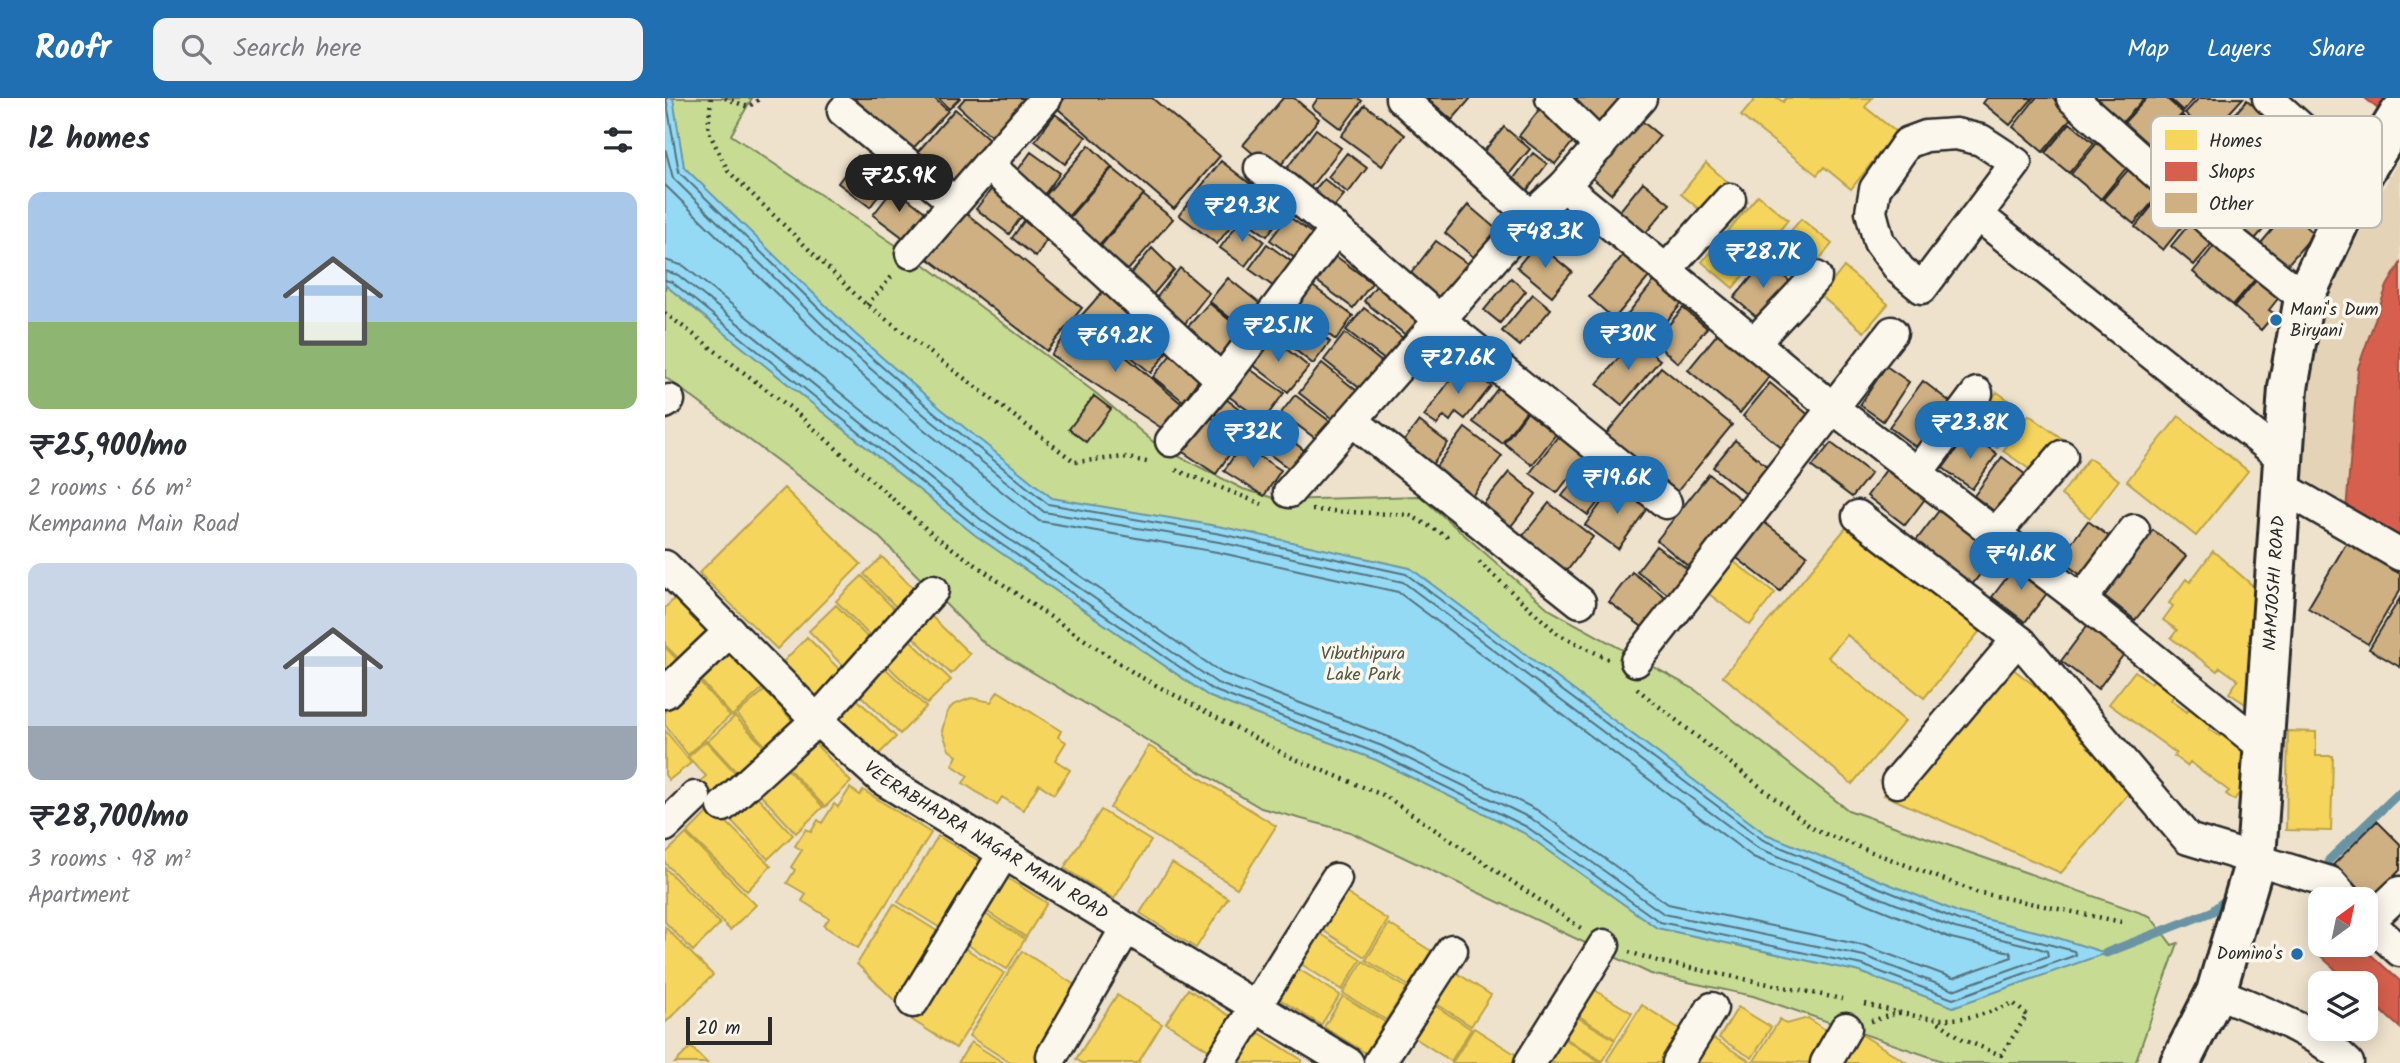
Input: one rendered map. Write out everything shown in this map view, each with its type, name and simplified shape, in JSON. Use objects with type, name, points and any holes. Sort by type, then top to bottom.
[{"type":"main road","name":"NAMJOSHI ROAD","points":[[2382,152],[2394,137]]},
{"type":"main road","name":"NAMJOSHI ROAD","points":[[2180,1063],[2216,992],[2256,858],[2288,388],[2304,298],[2337,228]]},
{"type":"street","points":[[911,253],[1046,98]]},
{"type":"street","points":[[1401,98],[1531,216]]},
{"type":"street","points":[[1551,98],[1600,146]]},
{"type":"street","points":[[1287,503],[1531,216],[1564,186],[1641,98]]},
{"type":"street","points":[[2072,98],[2151,169]]},
{"type":"street","points":[[2268,98],[2288,116]]},
{"type":"street","points":[[843,111],[954,202]]},
{"type":"street","points":[[1956,134],[1980,140],[2016,163],[1979,216],[1922,288],[1900,270],[1879,242],[1871,212],[1875,189],[1907,143],[1926,136],[1956,134]]},
{"type":"street","points":[[989,165],[1222,380]]},
{"type":"street","points":[[1260,169],[1336,229],[1441,321],[1667,503]]},
{"type":"street","points":[[1564,186],[1833,408],[2081,600],[2262,746]]},
{"type":"street","points":[[1666,270],[1730,199]]},
{"type":"street","points":[[1979,216],[2283,473],[2400,555]]},
{"type":"street","points":[[2217,228],[2304,298]]},
{"type":"street","points":[[1164,457],[1336,229]]},
{"type":"street","points":[[1754,343],[1816,277]]},
{"type":"street","points":[[1626,670],[1892,332]]},
{"type":"street","points":[[1917,473],[1977,393]]},
{"type":"street","points":[[1354,422],[1580,602]]},
{"type":"street","points":[[1995,534],[2062,456]]},
{"type":"street","points":[[1858,516],[2021,642],[2188,839],[2330,882],[2334,887]]},
{"type":"street","points":[[2081,600],[2134,530]]},
{"type":"street","name":"VEERABHADRA NAGAR MAIN ROAD","points":[[670,579],[730,631],[817,720],[882,779],[1348,1063]]},
{"type":"street","points":[[665,826],[709,802],[817,720],[933,590]]},
{"type":"street","points":[[665,693],[730,631]]},
{"type":"street","points":[[1897,782],[2012,646],[2021,642]]},
{"type":"street","points":[[913,1002],[1004,853]]},
{"type":"street","points":[[1220,1063],[1336,879]]},
{"type":"street","points":[[2378,911],[2400,892]]},
{"type":"street","points":[[1052,1056],[1126,928]]},
{"type":"street","points":[[2378,931],[2400,951]]},
{"type":"street","points":[[1530,1063],[1604,944]]},
{"type":"street","points":[[1379,1063],[1452,950]]},
{"type":"street","points":[[2216,992],[2281,1020],[2339,1054],[2348,1063]]},
{"type":"street","points":[[1678,1063],[1712,1008]]},
{"type":"street","points":[[1826,1063],[1846,1028]]},
{"type":"path","points":[[711,98],[708,130],[729,172],[867,305],[1075,461],[1164,457],[1287,503],[1410,515],[1460,545]]},
{"type":"path","points":[[725,98],[748,107],[761,98]]},
{"type":"path","points":[[867,305],[911,253]]},
{"type":"path","points":[[665,313],[792,410],[932,534],[1044,613],[1137,675],[1290,757],[1385,796],[1604,944],[1661,962],[1937,1021],[1983,1016],[2013,1003],[2027,1015],[2001,1055],[1964,1040],[1937,1021]]},
{"type":"path","points":[[1470,554],[1558,634],[1626,670],[1657,708],[1815,830],[1976,892],[2122,922]]},
{"type":"path","points":[[1602,658],[1626,670]]},
{"type":"shaded area","points":[[2400,158],[2400,569],[2299,485],[2311,333],[2333,282],[2362,228],[2382,228],[2382,191]]},
{"type":"green space","name":"Vibuthipura Lake Park","points":[[665,98],[752,98],[731,135],[921,262],[1097,394],[1158,446],[1243,489],[1281,500],[1420,496],[1550,610],[1694,689],[1848,810],[2150,916],[2172,945],[2178,943],[2135,1063],[1948,1063],[1753,996],[1651,974],[1350,832],[1261,808],[985,644],[877,535],[665,377]]},
{"type":"water","points":[[665,98],[673,98],[684,167],[854,333],[939,407],[1052,498],[1223,527],[1410,568],[1766,834],[1960,913],[2039,932],[2106,953],[1953,1007],[1860,972],[1657,928],[1524,833],[1376,760],[1210,697],[975,535],[665,285]]},
{"type":"building: Homes","points":[[1756,98],[1778,98],[1783,102],[1786,98],[1872,98],[1865,107],[1896,132],[1851,189],[1824,167],[1817,175],[1741,116]]},
{"type":"building: Homes","points":[[1706,163],[1731,185],[1706,215],[1681,194]]},
{"type":"building: Homes","points":[[1758,195],[1788,220],[1733,288],[1702,262]]},
{"type":"building: Homes","points":[[1801,219],[1832,244],[1805,277],[1774,251]]},
{"type":"building: Homes","points":[[1844,267],[1888,304],[1864,332],[1821,296]]},
{"type":"building: Homes","points":[[1997,392],[2023,410],[1997,448],[1971,430]]},
{"type":"building: Homes","points":[[2029,415],[2064,440],[2038,475],[2003,451]]},
{"type":"building: Homes","points":[[2179,416],[2248,471],[2196,536],[2127,481]]},
{"type":"building: Homes","points":[[2089,458],[2119,480],[2090,518],[2061,495]]},
{"type":"building: Homes","points":[[784,488],[861,564],[777,649],[699,573]]},
{"type":"building: Homes","points":[[1850,523],[1980,631],[1924,698],[1847,635],[1828,657],[1905,721],[1852,784],[1723,676]]},
{"type":"building: Homes","points":[[2213,551],[2276,606],[2262,715],[2229,693],[2238,680],[2220,667],[2217,671],[2171,638],[2177,630],[2163,620],[2173,606],[2169,603],[2186,579],[2190,582]]},
{"type":"building: Homes","points":[[882,557],[919,594],[901,612],[864,574]]},
{"type":"building: Homes","points":[[1729,558],[1775,593],[1750,625],[1705,591]]},
{"type":"building: Homes","points":[[862,576],[899,614],[873,639],[836,601]]},
{"type":"building: Homes","points":[[674,599],[711,636],[683,663],[665,645],[665,608]]},
{"type":"building: Homes","points":[[836,605],[872,642],[845,668],[809,631]]},
{"type":"building: Homes","points":[[931,616],[970,654],[951,674],[912,636]]},
{"type":"building: Homes","points":[[807,637],[843,673],[817,698],[783,662]]},
{"type":"building: Homes","points":[[909,639],[951,680],[927,704],[886,664]]},
{"type":"building: Homes","points":[[665,647],[684,667],[665,686]]},
{"type":"building: Homes","points":[[727,648],[763,688],[732,716],[696,675]]},
{"type":"building: Homes","points":[[1994,654],[2146,773],[2061,873],[1884,795]]},
{"type":"building: Homes","points":[[883,666],[926,707],[900,734],[858,693]]},
{"type":"building: Homes","points":[[2135,671],[2151,683],[2156,677],[2176,692],[2171,700],[2187,712],[2194,703],[2216,720],[2209,729],[2220,736],[2224,731],[2253,753],[2248,782],[2234,800],[2226,794],[2229,791],[2190,762],[2187,766],[2174,756],[2176,753],[2109,704]]},
{"type":"building: Homes","points":[[695,677],[730,716],[688,755],[665,725],[665,704]]},
{"type":"building: Homes","points":[[765,690],[797,726],[769,750],[737,714]]},
{"type":"building: Homes","points":[[998,691],[1061,731],[1058,737],[1066,742],[1055,760],[1070,770],[1054,794],[1039,784],[1023,810],[1002,797],[997,805],[963,783],[968,776],[952,765],[957,756],[949,750],[942,731],[947,712],[953,705],[971,698],[991,702]]},
{"type":"building: Homes","points":[[855,697],[896,737],[876,757],[835,717]]},
{"type":"building: Homes","points":[[735,716],[768,751],[740,776],[708,741]]},
{"type":"building: Homes","points":[[665,730],[691,763],[669,780],[665,775]]},
{"type":"building: Homes","points":[[2288,731],[2316,732],[2316,756],[2333,756],[2331,831],[2286,830]]},
{"type":"building: Homes","points":[[811,739],[851,782],[825,807],[784,764]]},
{"type":"building: Homes","points":[[706,741],[741,779],[713,804],[696,785],[706,776],[688,757]]},
{"type":"building: Homes","points":[[1149,746],[1276,826],[1237,888],[1110,808]]},
{"type":"building: Homes","points":[[783,765],[823,807],[796,833],[756,790]]},
{"type":"building: Homes","points":[[850,788],[860,795],[863,790],[931,833],[858,948],[824,926],[829,918],[802,901],[806,894],[787,883],[795,870],[791,867],[802,850],[795,846],[806,829],[811,832],[818,820],[822,823],[834,804],[838,807]]},
{"type":"building: Homes","points":[[754,793],[793,835],[768,859],[728,817]]},
{"type":"building: Homes","points":[[712,808],[771,866],[747,891],[687,833]]},
{"type":"building: Homes","points":[[1101,810],[1151,841],[1114,899],[1064,868]]},
{"type":"building: Homes","points":[[686,834],[756,905],[730,930],[665,863],[665,854]]},
{"type":"building: Homes","points":[[938,836],[983,863],[942,929],[898,902]]},
{"type":"building: Homes","points":[[1172,863],[1228,898],[1196,948],[1140,913]]},
{"type":"building: Homes","points":[[665,868],[720,924],[693,951],[665,922]]},
{"type":"building: Homes","points":[[1004,876],[1047,903],[1026,937],[983,909]]},
{"type":"building: Homes","points":[[1343,891],[1388,920],[1365,957],[1319,928]]},
{"type":"building: Homes","points":[[894,904],[940,933],[897,1003],[857,964]]},
{"type":"building: Homes","points":[[982,912],[1025,939],[1007,969],[963,942]]},
{"type":"building: Homes","points":[[1389,924],[1431,951],[1409,986],[1366,960]]},
{"type":"building: Homes","points":[[665,927],[713,975],[665,1023]]},
{"type":"building: Homes","points":[[1318,932],[1361,959],[1342,990],[1298,962]]},
{"type":"building: Homes","points":[[960,945],[1004,973],[956,1048],[912,1020]]},
{"type":"building: Homes","points":[[1022,951],[1081,989],[1035,1063],[1011,1063],[969,1036]]},
{"type":"building: Homes","points":[[1363,961],[1407,988],[1386,1020],[1343,993]]},
{"type":"building: Homes","points":[[1297,968],[1340,995],[1321,1025],[1278,998]]},
{"type":"building: Homes","points":[[1449,968],[1491,995],[1471,1026],[1429,999]]},
{"type":"building: Homes","points":[[1590,987],[1632,1013],[1615,1039],[1573,1012]]},
{"type":"building: Homes","points":[[1188,989],[1236,1020],[1215,1054],[1166,1023]]},
{"type":"building: Homes","points":[[1117,995],[1162,1024],[1138,1063],[1082,1063],[1076,1059]]},
{"type":"building: Homes","points":[[1343,996],[1385,1022],[1366,1053],[1324,1027]]},
{"type":"building: Homes","points":[[1428,1001],[1471,1029],[1451,1061],[1407,1033]]},
{"type":"building: Homes","points":[[1642,1005],[1683,1031],[1662,1063],[1611,1063],[1607,1060]]},
{"type":"building: Homes","points":[[1738,1007],[1771,1027],[1752,1058],[1719,1038]]},
{"type":"building: Homes","points":[[1572,1014],[1615,1040],[1602,1061],[1559,1034]]},
{"type":"building: Homes","points":[[1808,1018],[1833,1035],[1816,1063],[1754,1061],[1780,1019],[1787,1024]]},
{"type":"building: Homes","points":[[1474,1028],[1518,1056],[1514,1063],[1452,1063]]},
{"type":"building: Homes","points":[[1258,1032],[1302,1060],[1300,1063],[1238,1063]]},
{"type":"building: Homes","points":[[1859,1033],[1906,1062],[1840,1063]]},
{"type":"building: Homes","points":[[1560,1036],[1602,1063],[1542,1063]]},
{"type":"building: Homes","points":[[1709,1036],[1753,1063],[1692,1063]]},
{"type":"building: Homes","points":[[971,1042],[1004,1063],[958,1063]]},
{"type":"building: Homes","points":[[691,1047],[707,1063],[675,1063]]},
{"type":"building: Shops","points":[[2365,98],[2388,98],[2378,109]]},
{"type":"building: Shops","points":[[2400,264],[2400,532],[2395,540],[2346,511],[2358,368],[2387,286]]},
{"type":"building: Shops","points":[[2322,957],[2373,957],[2400,981],[2400,1028],[2378,1008],[2378,971],[2337,971]]},
{"type":"building: Other","points":[[853,98],[934,98],[948,111],[905,157],[850,102]]},
{"type":"building: Other","points":[[938,98],[960,98],[949,109]]},
{"type":"building: Other","points":[[965,98],[1029,98],[992,137],[958,106]]},
{"type":"building: Other","points":[[1065,98],[1152,98],[1220,156],[1174,209],[1057,108]]},
{"type":"building: Other","points":[[1283,98],[1294,98],[1319,119],[1275,172],[1243,145]]},
{"type":"building: Other","points":[[1318,98],[1358,98],[1362,101],[1341,129],[1312,107]]},
{"type":"building: Other","points":[[1427,98],[1471,98],[1452,120]]},
{"type":"building: Other","points":[[1569,98],[1624,98],[1601,125]]},
{"type":"building: Other","points":[[1987,98],[2033,98],[2010,125],[1983,103]]},
{"type":"building: Other","points":[[2036,98],[2052,98],[2073,116],[2043,152],[2013,127]]},
{"type":"building: Other","points":[[2095,98],[2145,98],[2119,126],[2092,101]]},
{"type":"building: Other","points":[[2147,98],[2166,98],[2183,113],[2180,116],[2151,116],[2151,148],[2147,152],[2120,127]]},
{"type":"building: Other","points":[[2169,98],[2195,98],[2183,111]]},
{"type":"building: Other","points":[[2199,98],[2243,98],[2226,116],[2188,116],[2185,113]]},
{"type":"building: Other","points":[[2247,100],[2265,116],[2233,116]]},
{"type":"building: Other","points":[[1365,105],[1405,135],[1382,166],[1341,136]]},
{"type":"building: Other","points":[[1542,106],[1579,134],[1555,164],[1519,136]]},
{"type":"building: Other","points":[[955,109],[989,139],[949,185],[915,155]]},
{"type":"building: Other","points":[[1055,114],[1086,137],[1065,164],[1035,141]]},
{"type":"building: Other","points":[[1638,118],[1660,136],[1611,194],[1590,176]]},
{"type":"building: Other","points":[[2070,123],[2094,143],[2069,173],[2045,153]]},
{"type":"building: Other","points":[[1504,127],[1530,149],[1506,178],[1480,156]]},
{"type":"building: Other","points":[[1316,129],[1341,148],[1306,193],[1282,175]]},
{"type":"building: Other","points":[[2097,143],[2127,167],[2101,199],[2071,174]]},
{"type":"building: Other","points":[[1089,145],[1112,167],[1067,218],[1045,196]]},
{"type":"building: Other","points":[[1031,152],[1060,173],[1044,195],[1015,174]]},
{"type":"building: Other","points":[[1347,153],[1367,168],[1348,193],[1328,177]]},
{"type":"building: Other","points":[[1533,153],[1547,164],[1525,193],[1511,182]]},
{"type":"building: Other","points":[[858,156],[890,180],[870,207],[838,183]]},
{"type":"building: Other","points":[[1221,161],[1258,190],[1217,244],[1179,215]]},
{"type":"building: Other","points":[[1112,168],[1144,194],[1099,245],[1068,219]]},
{"type":"building: Other","points":[[2128,170],[2151,190],[2151,204],[2134,224],[2103,199]]},
{"type":"building: Other","points":[[1324,179],[1344,195],[1329,213],[1309,196]]},
{"type":"building: Other","points":[[1643,182],[1670,204],[1644,235],[1618,213]]},
{"type":"building: Other","points":[[994,186],[1026,210],[1009,234],[976,209]]},
{"type":"building: Other","points":[[894,188],[925,212],[905,239],[873,215]]},
{"type":"building: Other","points":[[1260,193],[1285,211],[1267,236],[1242,218]]},
{"type":"building: Other","points":[[1143,195],[1173,219],[1128,270],[1100,247]]},
{"type":"building: Other","points":[[1468,205],[1502,234],[1479,262],[1445,233]]},
{"type":"building: Other","points":[[2151,207],[2151,228],[2181,228],[2163,250],[2135,227]]},
{"type":"building: Other","points":[[961,209],[1082,308],[1047,351],[925,256]]},
{"type":"building: Other","points":[[1288,216],[1321,240],[1303,264],[1270,240]]},
{"type":"building: Other","points":[[1024,221],[1047,239],[1036,257],[1012,238]]},
{"type":"building: Other","points":[[1239,222],[1264,241],[1245,266],[1220,248]]},
{"type":"building: Other","points":[[2186,228],[2196,228],[2213,242],[2194,265],[2171,246]]},
{"type":"building: Other","points":[[2243,228],[2265,228],[2255,239]]},
{"type":"building: Other","points":[[2274,228],[2307,228],[2314,234],[2281,272],[2256,249]]},
{"type":"building: Other","points":[[1436,241],[1472,267],[1439,307],[1405,281]]},
{"type":"building: Other","points":[[1537,243],[1572,272],[1552,296],[1517,267]]},
{"type":"building: Other","points":[[2216,243],[2257,277],[2233,305],[2193,272]]},
{"type":"building: Other","points":[[1267,244],[1299,267],[1281,292],[1249,269]]},
{"type":"building: Other","points":[[1152,248],[1174,270],[1151,297],[1130,275]]},
{"type":"building: Other","points":[[1333,254],[1372,283],[1353,308],[1314,279]]},
{"type":"building: Other","points":[[1623,255],[1649,277],[1614,319],[1589,297]]},
{"type":"building: Other","points":[[1765,261],[1792,283],[1760,320],[1734,298]]},
{"type":"building: Other","points":[[1180,268],[1209,293],[1182,327],[1153,302]]},
{"type":"building: Other","points":[[1228,278],[1264,307],[1245,330],[1209,301]]},
{"type":"building: Other","points":[[1511,278],[1526,291],[1500,323],[1484,310]]},
{"type":"building: Other","points":[[2258,278],[2280,296],[2269,310],[2275,314],[2261,330],[2234,307]]},
{"type":"building: Other","points":[[1655,280],[1682,303],[1652,339],[1625,317]]},
{"type":"building: Other","points":[[1310,284],[1353,316],[1336,340],[1292,307]]},
{"type":"building: Other","points":[[1376,286],[1419,321],[1408,337],[1364,301]]},
{"type":"building: Other","points":[[1105,289],[1170,348],[1151,373],[1081,316]]},
{"type":"building: Other","points":[[1533,294],[1551,309],[1520,346],[1502,331]]},
{"type":"building: Other","points":[[1209,303],[1245,333],[1221,361],[1184,331]]},
{"type":"building: Other","points":[[1364,308],[1408,342],[1390,364],[1346,330]]},
{"type":"building: Other","points":[[1683,308],[1707,328],[1678,363],[1654,342]]},
{"type":"building: Other","points":[[1291,311],[1330,342],[1313,364],[1274,333]]},
{"type":"building: Other","points":[[1079,317],[1182,404],[1163,429],[1051,355]]},
{"type":"building: Other","points":[[1345,333],[1388,367],[1367,394],[1324,360]]},
{"type":"building: Other","points":[[1718,333],[1770,376],[1740,413],[1688,370]]},
{"type":"building: Other","points":[[1269,335],[1309,367],[1288,392],[1248,361]]},
{"type":"building: Other","points":[[1634,339],[1660,360],[1622,405],[1597,384]]},
{"type":"building: Other","points":[[1173,352],[1203,374],[1183,401],[1153,377]]},
{"type":"building: Other","points":[[1322,363],[1362,395],[1339,424],[1299,393]]},
{"type":"building: Other","points":[[1462,364],[1491,386],[1465,419],[1456,412],[1450,421],[1444,416],[1437,425],[1424,416]]},
{"type":"building: Other","points":[[1244,365],[1284,393],[1263,421],[1224,393]]},
{"type":"building: Other","points":[[1886,366],[1909,382],[1883,421],[1860,405]]},
{"type":"building: Other","points":[[1661,367],[1732,425],[1677,492],[1606,434]]},
{"type":"building: Other","points":[[1923,381],[1958,408],[1924,453],[1889,427]]},
{"type":"building: Other","points":[[1770,383],[1811,417],[1784,450],[1743,416]]},
{"type":"building: Other","points":[[1498,388],[1527,410],[1502,443],[1473,422]]},
{"type":"building: Other","points":[[1219,394],[1260,424],[1249,439],[1208,409]]},
{"type":"building: Other","points":[[1295,395],[1336,426],[1323,444],[1281,413]]},
{"type":"building: Other","points":[[1094,396],[1111,409],[1086,442],[1069,429]]},
{"type":"building: Other","points":[[1527,412],[1556,434],[1532,465],[1504,443]]},
{"type":"building: Other","points":[[1205,413],[1241,437],[1216,474],[1180,450]]},
{"type":"building: Other","points":[[1419,421],[1448,443],[1430,467],[1401,445]]},
{"type":"building: Other","points":[[1269,423],[1309,454],[1295,473],[1254,443]]},
{"type":"building: Other","points":[[1465,428],[1502,456],[1472,496],[1435,468]]},
{"type":"building: Other","points":[[1562,431],[1589,451],[1557,493],[1530,473]]},
{"type":"building: Other","points":[[1969,433],[1997,454],[1972,489],[1943,468]]},
{"type":"building: Other","points":[[1735,440],[1774,472],[1751,498],[1713,467]]},
{"type":"building: Other","points":[[1831,443],[1871,473],[1852,497],[1812,467]]},
{"type":"building: Other","points":[[1241,445],[1281,470],[1264,496],[1224,471]]},
{"type":"building: Other","points":[[2002,457],[2030,478],[2002,517],[1974,496]]},
{"type":"building: Other","points":[[1588,462],[1614,482],[1588,515],[1562,496]]},
{"type":"building: Other","points":[[1886,470],[1925,499],[1905,525],[1867,496]]},
{"type":"building: Other","points":[[1509,472],[1536,494],[1508,530],[1480,508]]},
{"type":"building: Other","points":[[1709,474],[1747,505],[1695,572],[1657,540]]},
{"type":"building: Other","points":[[1616,483],[1648,507],[1618,549],[1585,525]]},
{"type":"building: Other","points":[[1549,503],[1593,537],[1563,576],[1518,542]]},
{"type":"building: Other","points":[[1941,508],[1997,552],[1965,594],[1909,550]]},
{"type":"building: Other","points":[[1761,520],[1807,555],[1780,591],[1733,555]]},
{"type":"building: Other","points":[[2088,521],[2118,543],[2089,581],[2059,559]]},
{"type":"building: Other","points":[[2153,530],[2186,556],[2135,620],[2102,594]]},
{"type":"building: Other","points":[[2347,542],[2400,574],[2400,590],[2368,644],[2308,608]]},
{"type":"building: Other","points":[[1656,546],[1689,570],[1670,596],[1637,571]]},
{"type":"building: Other","points":[[2018,563],[2051,588],[2025,622],[1992,597]]},
{"type":"building: Other","points":[[1632,572],[1672,602],[1649,632],[1609,602]]},
{"type":"building: Other","points":[[2400,598],[2400,667],[2369,649]]},
{"type":"building: Other","points":[[2087,626],[2124,654],[2098,689],[2061,661]]},
{"type":"building: Other","points":[[2377,821],[2400,844],[2400,870],[2378,893],[2378,887],[2354,887],[2333,865]]},
{"type":"waterway","points":[[2329,860],[2400,792]]},
{"type":"waterway","points":[[2106,953],[2211,912],[2223,902]]},
{"type":"place","name":"Mani's Dum Biryani","points":[[2276,320]]},
{"type":"place","name":"Domino's","points":[[2297,954]]}]
